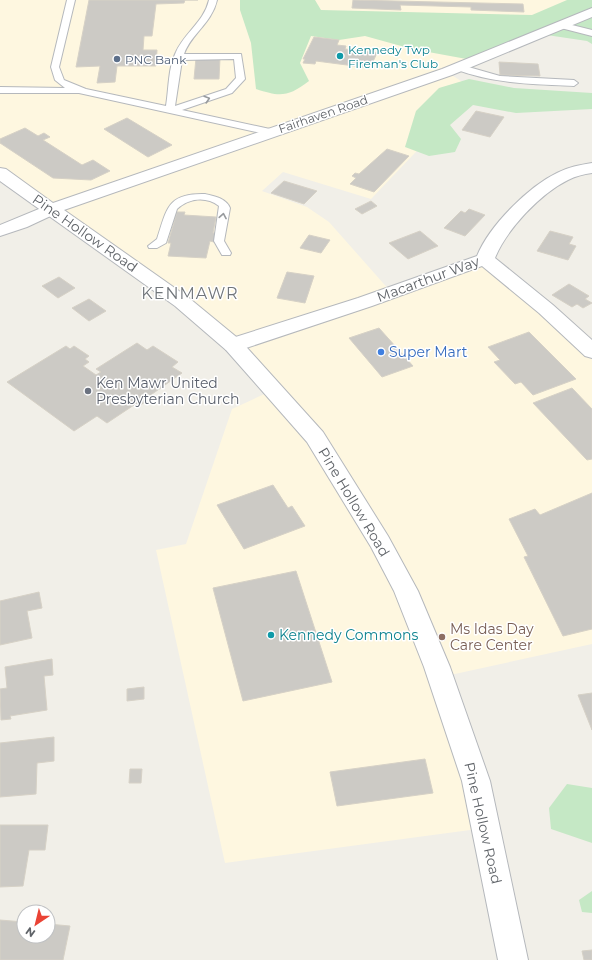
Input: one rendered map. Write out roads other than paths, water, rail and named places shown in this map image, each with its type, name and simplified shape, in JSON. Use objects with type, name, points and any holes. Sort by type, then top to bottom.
[{"type":"street","name":"Fairhaven Road","points":[[0,231],[51,209],[458,68],[592,12]]},
{"type":"street","name":"Macarthur Way","points":[[233,345],[365,302],[485,259],[488,248],[525,204],[560,177],[592,168]]},
{"type":"street","name":"Pine Hollow Road","points":[[0,173],[182,302],[233,345],[314,437],[380,542],[406,591],[437,667],[476,781],[512,960]]},
{"type":"street","points":[[485,259],[546,309],[592,351]]},
{"type":"lane","points":[[71,0],[55,67],[56,77],[68,86],[170,111],[270,132]]},
{"type":"lane","points":[[170,111],[180,51],[211,10],[213,0]]},
{"type":"lane","points":[[560,25],[592,33]]},
{"type":"lane","points":[[170,111],[229,91],[241,78],[238,56],[178,57]]},
{"type":"lane","points":[[458,68],[476,75],[498,79],[574,83]]},
{"type":"lane","points":[[0,90],[84,91]]},
{"type":"lane","points":[[153,246],[162,241],[172,208],[175,204],[188,198],[208,198],[224,205],[225,208],[219,241],[226,253]]},
{"type":"place","name":"Kennedy Twp Fireman's Club","points":[[340,56]]},
{"type":"place","name":"PNC Bank","points":[[117,59]]},
{"type":"place","name":"Super Mart","points":[[381,352]]},
{"type":"place","name":"Ken Mawr United Presbyterian Church","points":[[88,391]]},
{"type":"place","name":"Kennedy Commons","points":[[271,635]]},
{"type":"place","name":"Ms Idas Day Care Center","points":[[442,637]]},
{"type":"district","name":"KENMAWR","points":[[190,293]]}]
